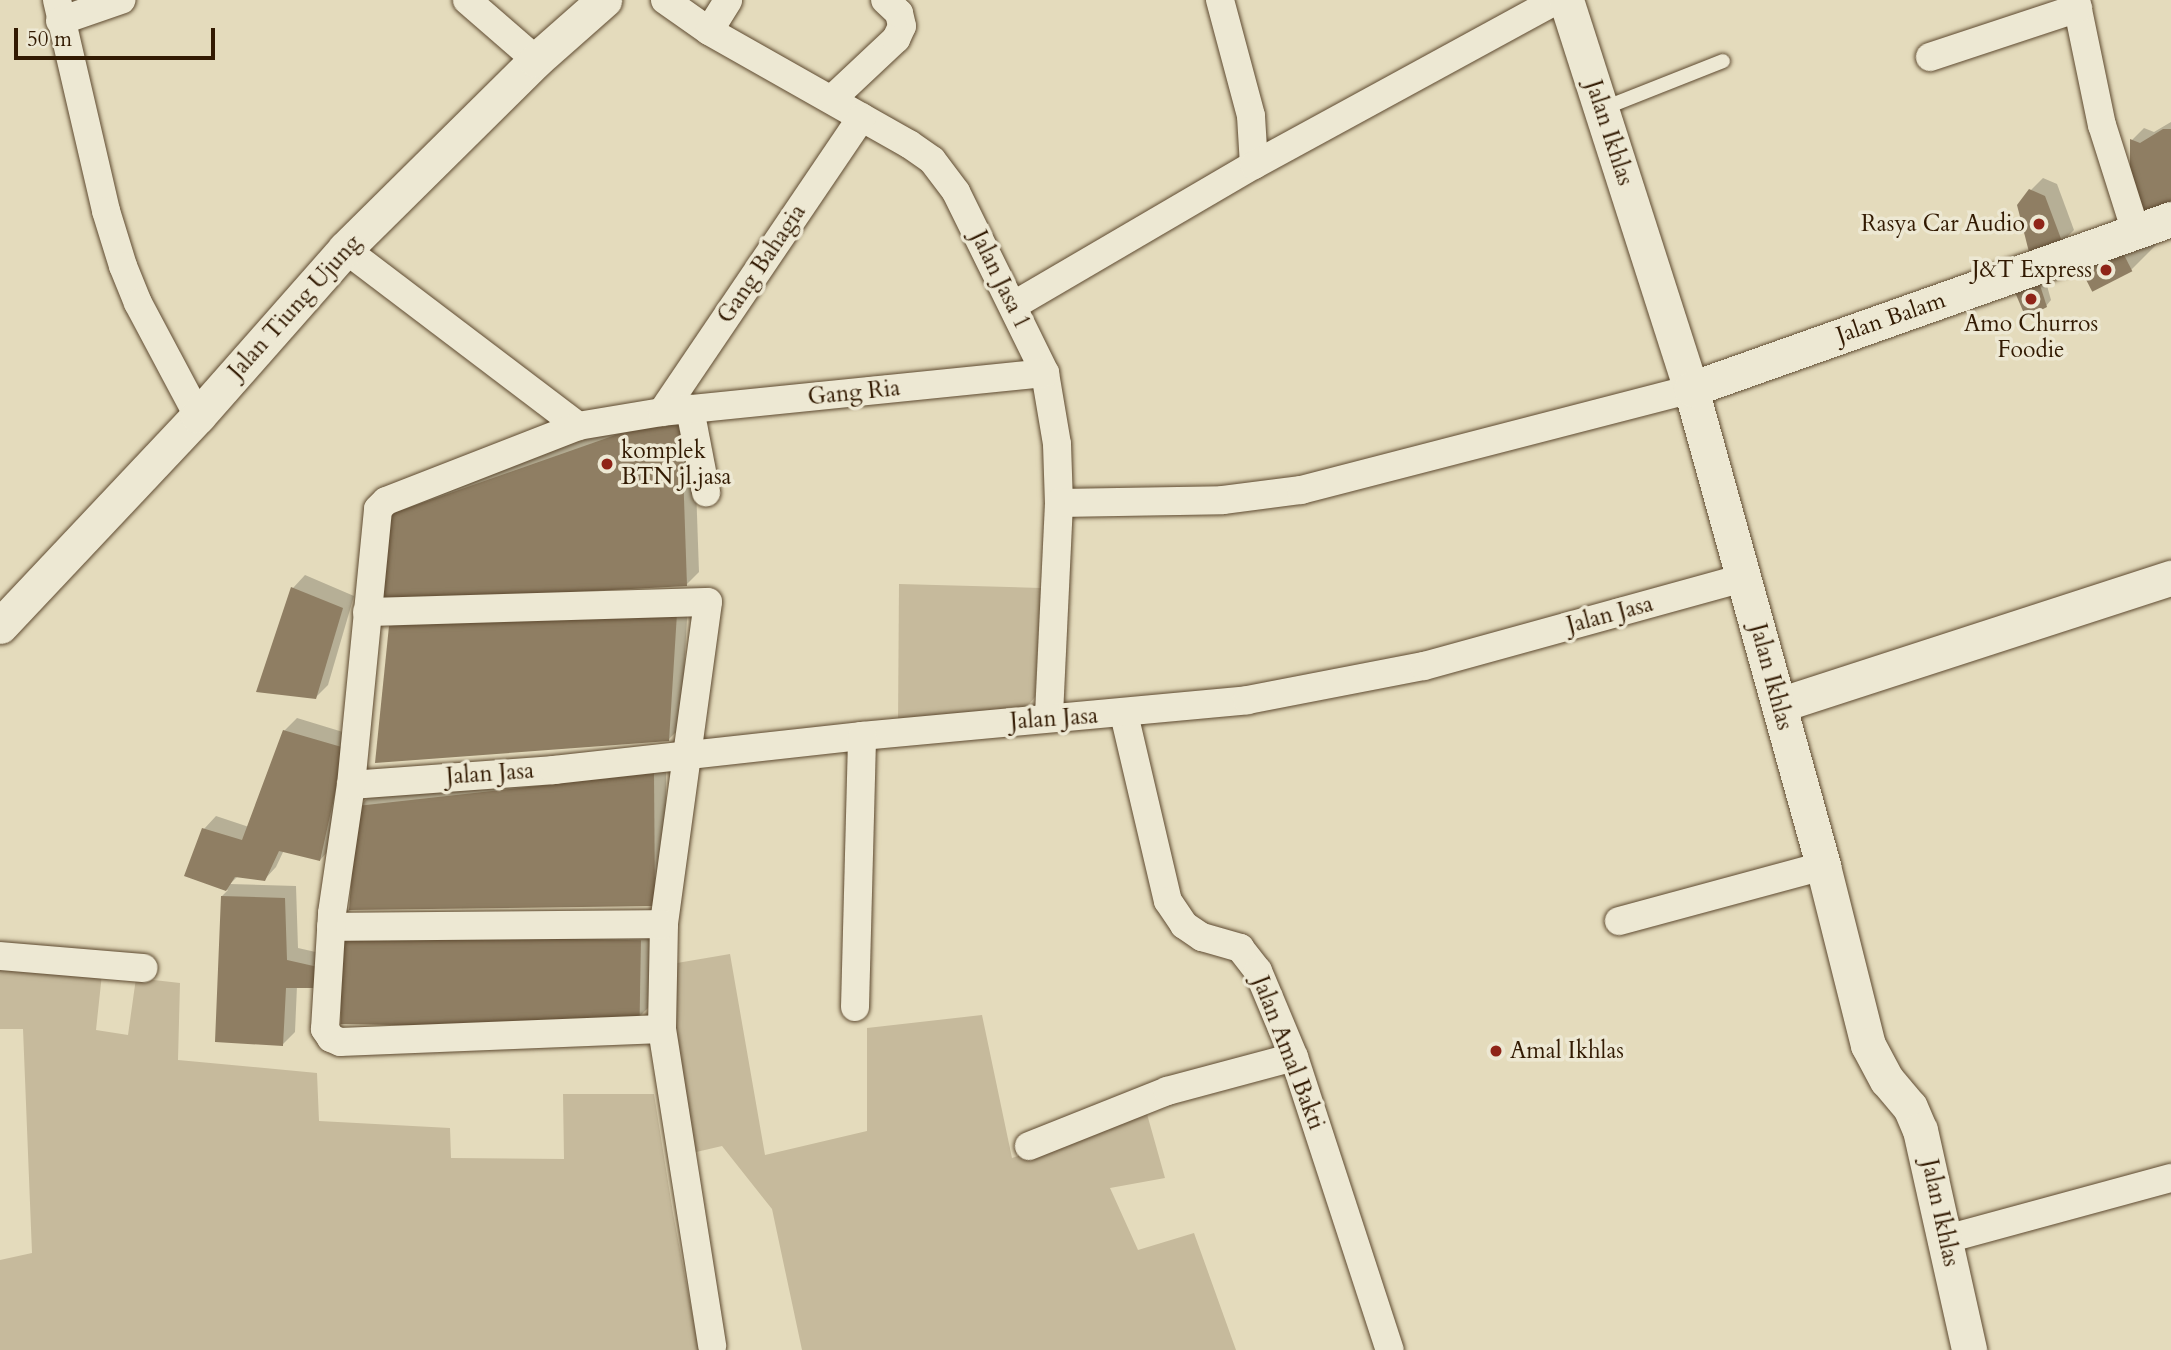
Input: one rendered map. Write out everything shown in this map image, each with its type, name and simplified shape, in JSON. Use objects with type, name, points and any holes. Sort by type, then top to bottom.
[{"type":"street","points":[[121,0],[58,10],[106,211],[123,266],[138,303],[198,416]]},
{"type":"street","points":[[467,0],[536,60]]},
{"type":"street","name":"Jalan Tiung Ujung","points":[[0,626],[198,416],[345,249],[536,60],[604,0]]},
{"type":"street","name":"Jalan Jasa 1","points":[[665,0],[709,31],[832,99],[932,160],[956,192],[1014,305],[1045,373],[1057,444],[1059,503],[1049,718]]},
{"type":"street","points":[[709,31],[728,0]]},
{"type":"street","points":[[832,99],[895,39],[902,26],[899,13],[885,0]]},
{"type":"street","points":[[1220,0],[1251,116],[1254,165]]},
{"type":"street","points":[[1014,305],[1254,165],[1557,0]]},
{"type":"street","name":"Jalan Ikhlas","points":[[1566,0],[1690,389],[1823,866],[1868,1045],[1887,1080],[1910,1107],[1920,1130],[1969,1350]]},
{"type":"street","points":[[1930,57],[2077,4],[2102,125],[2136,232]]},
{"type":"street","name":"Gang Bahagia","points":[[662,412],[862,117]]},
{"type":"street","name":"Jalan Balam","points":[[1690,389],[2171,219]]},
{"type":"street","points":[[345,249],[578,426]]},
{"type":"street","name":"Gang Ria","points":[[662,1029],[341,1042],[331,1038],[325,1029],[331,927],[351,785],[374,522],[378,509],[386,501],[578,426],[662,412],[1045,373]]},
{"type":"street","points":[[1059,503],[1223,500],[1301,490],[1690,389]]},
{"type":"street","points":[[690,409],[706,492]]},
{"type":"street","name":"Jalan Jasa","points":[[351,785],[554,770],[862,736],[1049,718],[1124,714],[1247,700],[1424,666],[1744,578]]},
{"type":"street","points":[[1779,705],[2171,578]]},
{"type":"street","points":[[367,612],[708,602],[664,924],[662,1029],[712,1346]]},
{"type":"street","name":"Jalan Amal Bakti","points":[[1124,714],[1168,901],[1184,925],[1202,937],[1240,948],[1258,971],[1294,1057],[1390,1350]]},
{"type":"street","points":[[855,1007],[862,736]]},
{"type":"street","points":[[1619,920],[1823,866]]},
{"type":"street","points":[[331,927],[664,924]]},
{"type":"street","points":[[0,956],[143,968]]},
{"type":"street","points":[[1029,1146],[1167,1091],[1294,1057]]},
{"type":"street","points":[[1946,1239],[2171,1178]]},
{"type":"lane","points":[[1601,110],[1723,61]]},
{"type":"shaded area","points":[[899,584],[1041,588],[1035,697],[1025,709],[898,724]]},
{"type":"shaded area","points":[[730,954],[765,1155],[867,1131],[867,1028],[982,1015],[1012,1158],[1147,1114],[1165,1178],[1110,1188],[1138,1250],[1194,1233],[1236,1350],[802,1350],[772,1209],[722,1146],[692,1153],[674,1040],[677,963]]},
{"type":"shaded area","points":[[0,967],[102,974],[96,1030],[128,1035],[136,978],[180,983],[178,1060],[317,1073],[319,1121],[450,1128],[451,1158],[564,1159],[563,1094],[654,1094],[699,1350],[0,1350],[0,1260],[32,1253],[23,1029],[0,1029]]},
{"type":"building","points":[[2163,129],[2171,129],[2171,206],[2141,218],[2130,167],[2130,139],[2140,143]]},
{"type":"building","name":"Rasya Car Audio","points":[[2029,189],[2045,196],[2063,244],[2029,252],[2017,205]]},
{"type":"building","name":"J&T Express","points":[[2121,249],[2132,271],[2092,292],[2081,269]]},
{"type":"building","name":"Amo Churros Foodie","points":[[2038,279],[2047,307],[2026,318],[2014,290]]},
{"type":"building","name":"komplek BTN jl.jasa","points":[[681,412],[687,586],[382,602],[382,517]]},
{"type":"building","points":[[291,587],[343,608],[316,699],[256,692]]},
{"type":"building","points":[[677,613],[669,741],[375,763],[389,626]]},
{"type":"building","points":[[283,730],[345,748],[320,861],[279,851],[265,881],[235,877],[226,891],[184,876],[202,828],[242,840]]},
{"type":"building","points":[[654,773],[655,906],[349,910],[357,806]]},
{"type":"building","points":[[221,896],[285,898],[287,960],[318,967],[317,988],[286,988],[283,1046],[215,1042]]},
{"type":"building","points":[[342,935],[641,940],[639,1029],[340,1024]]},
{"type":"place","name":"Rasya Car Audio","points":[[2039,224]]},
{"type":"place","name":"J&T Express","points":[[2106,270]]},
{"type":"place","name":"Amo Churros Foodie","points":[[2031,299]]},
{"type":"place","name":"komplek BTN jl.jasa","points":[[607,464]]},
{"type":"place","name":"Amal Ikhlas","points":[[1496,1051]]}]
